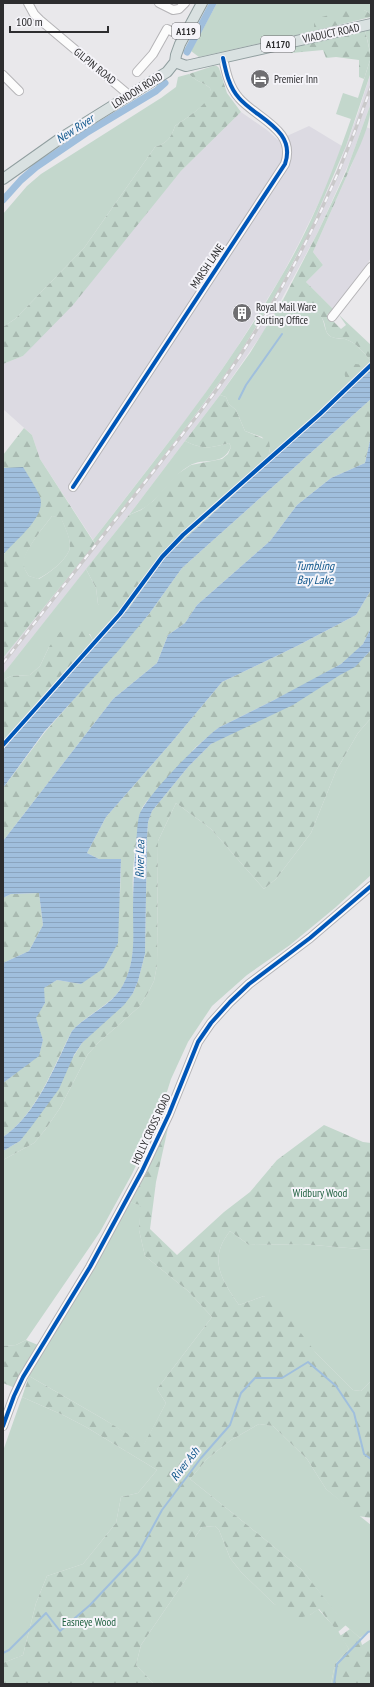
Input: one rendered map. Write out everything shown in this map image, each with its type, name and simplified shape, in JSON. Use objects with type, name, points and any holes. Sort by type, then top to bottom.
[{"type":"main road","name":"A119","points":[[175,62],[178,48],[183,37],[202,3]]},
{"type":"main road","name":"VIADUCT ROAD","points":[[175,62],[186,66],[371,24]]},
{"type":"main road","name":"LONDON ROAD","points":[[3,179],[55,142],[167,72],[175,62]]},
{"type":"street","name":"GILPIN ROAD","points":[[28,3],[34,14],[40,20],[129,95]]},
{"type":"street","points":[[159,3],[173,10],[179,9],[185,3]]},
{"type":"street","points":[[137,72],[153,54],[167,30],[183,37]]},
{"type":"street","name":"MARSH LANE","points":[[73,487],[285,164],[287,152],[284,140],[275,128],[244,104],[234,93],[223,58]]},
{"type":"street","points":[[3,75],[19,91]]},
{"type":"street","points":[[332,317],[371,267]]},
{"type":"street","name":"HOLLY CROSS ROAD","points":[[3,1426],[22,1380],[90,1267],[142,1171],[169,1114],[198,1042],[212,1022],[249,984],[310,938],[371,886]]},
{"type":"shaded area","points":[[371,72],[371,103],[350,161],[318,232],[266,328],[220,395],[129,515],[3,674],[3,658],[95,544],[190,422],[235,361],[255,329],[294,262],[337,170]]},
{"type":"shaded area","points":[[241,112],[267,130],[278,140],[309,126],[342,146],[326,188],[298,245],[281,277],[236,349],[195,408],[93,540],[40,459],[32,435],[3,409],[3,364],[23,356],[181,171]]},
{"type":"shaded area","points":[[366,127],[371,129],[371,258],[354,283],[333,309],[306,282],[323,265],[313,252],[352,164]]},
{"type":"green space","points":[[217,3],[370,3],[371,14],[364,10],[314,22],[314,31],[199,57],[191,51]]},
{"type":"green space","points":[[351,9],[364,10],[371,14],[371,17],[314,31],[314,22],[318,18]]},
{"type":"green space","points":[[371,29],[371,56],[365,30]]},
{"type":"green space","points":[[365,30],[371,57],[364,79],[359,77],[359,60],[336,57],[326,58],[323,50],[291,53],[289,47]]},
{"type":"green space","points":[[371,57],[371,72],[346,146],[311,228],[279,289],[235,361],[190,422],[95,544],[93,540],[192,412],[238,346],[296,251],[321,197],[343,142]]},
{"type":"green space","points":[[217,66],[219,68],[227,93],[241,112],[181,171],[73,305],[23,356],[3,364],[3,327],[15,319],[84,248],[155,147],[166,142],[172,134],[175,126],[207,100],[211,95],[210,88],[189,74]]},
{"type":"green space","points":[[189,74],[210,88],[212,95],[190,116],[175,126],[172,134],[166,142],[155,147],[84,248],[15,319],[3,327],[3,214],[27,186],[41,174],[161,98],[176,87],[178,77]]},
{"type":"green space","points":[[343,93],[358,98],[351,119],[336,114]]},
{"type":"green space","points":[[371,103],[369,121],[348,173],[346,172]]},
{"type":"green space","points":[[346,172],[348,173],[313,252],[323,265],[306,282],[333,309],[327,315],[341,329],[346,325],[339,315],[371,345],[371,361],[360,348],[353,343],[345,339],[330,336],[326,331],[324,322],[317,313],[307,308],[284,310],[282,306],[284,298],[318,232]]},
{"type":"green space","points":[[284,298],[282,306],[306,308],[319,314],[323,320],[327,333],[332,337],[345,339],[356,345],[371,361],[371,370],[365,376],[365,368],[348,383],[354,386],[267,464],[270,448],[262,437],[245,431],[236,410],[229,404],[226,397],[220,395],[250,353]]},
{"type":"green space","points":[[348,365],[364,365],[365,376],[354,386],[345,377],[345,372]]},
{"type":"green space","points":[[220,395],[226,397],[229,404],[236,410],[245,431],[269,441],[270,448],[267,464],[166,556],[129,608],[118,612],[108,612],[98,604],[96,588],[86,569],[129,515],[141,510],[153,501],[176,475],[191,465],[222,459],[228,454],[231,447],[229,443],[217,446],[202,447],[185,441]]},
{"type":"green space","points":[[371,399],[371,436],[365,463],[331,478],[297,505],[270,541],[197,605],[185,623],[168,635],[157,663],[113,699],[3,841],[3,788],[45,732],[149,614],[182,568]]},
{"type":"green space","points":[[24,428],[32,435],[40,459],[95,544],[3,658],[5,468],[3,470],[3,455]],"holes":[[[52,516],[61,518],[70,543],[67,555],[52,570],[39,579],[29,576],[24,564],[27,551]]]},
{"type":"green space","points":[[185,441],[202,447],[217,446],[229,443],[231,447],[227,453],[218,460],[195,463],[189,466],[174,478],[150,503],[142,509],[129,515]]},
{"type":"green space","points":[[52,516],[61,517],[68,534],[70,547],[67,555],[60,563],[38,579],[29,576],[24,566],[24,557]]},
{"type":"green space","points":[[86,569],[96,588],[98,604],[118,612],[129,608],[95,645],[90,634],[49,647],[40,666],[30,675],[11,676],[3,680],[3,674]]},
{"type":"green space","points":[[371,590],[371,628],[363,644],[354,653],[341,664],[302,686],[218,728],[196,747],[142,808],[135,848],[133,886],[134,931],[128,975],[122,987],[111,1000],[72,1031],[35,1103],[15,1127],[3,1137],[3,1083],[39,1055],[43,1040],[35,1018],[45,1003],[43,988],[57,980],[81,984],[120,895],[121,860],[99,859],[87,853],[106,817],[222,682],[297,646],[356,615]]},
{"type":"green space","points":[[72,628],[87,632],[95,645],[17,732],[3,750],[3,680],[11,676],[30,675],[40,666],[49,647],[60,632]]},
{"type":"green space","points":[[371,650],[371,718],[358,733],[336,771],[311,833],[276,879],[264,889],[211,829],[176,803],[158,841],[157,965],[154,981],[139,1007],[98,1043],[88,1054],[60,1108],[45,1130],[34,1143],[3,1160],[3,1151],[20,1141],[82,1043],[133,993],[138,981],[145,954],[147,837],[148,822],[152,811],[188,767],[211,744],[355,666]]},
{"type":"green space","points":[[371,718],[371,875],[336,907],[290,945],[247,975],[212,1006],[188,1042],[171,1079],[159,1117],[132,1174],[100,1232],[26,1340],[16,1345],[3,1346],[3,1160],[34,1143],[45,1130],[60,1108],[88,1054],[98,1043],[139,1007],[154,981],[157,965],[158,841],[176,803],[211,829],[264,889],[276,879],[311,833],[336,771],[358,733]]},
{"type":"green space","points":[[39,893],[43,925],[29,951],[3,963],[3,898],[11,894]]},
{"type":"green space","points":[[324,1125],[363,1142],[371,1143],[371,1250],[302,1244],[249,1245],[230,1231],[223,1241],[218,1260],[222,1278],[239,1305],[264,1296],[279,1304],[316,1353],[353,1390],[361,1391],[371,1381],[371,1518],[358,1516],[326,1489],[307,1459],[273,1426],[259,1424],[231,1440],[207,1459],[190,1479],[302,1570],[346,1625],[338,1632],[319,1609],[310,1615],[299,1618],[274,1604],[241,1572],[230,1558],[219,1530],[215,1526],[202,1527],[195,1537],[200,1551],[188,1576],[141,1645],[136,1665],[154,1684],[3,1684],[3,1663],[23,1655],[36,1603],[47,1576],[83,1564],[116,1523],[121,1497],[138,1493],[157,1470],[86,1427],[22,1397],[29,1376],[144,1444],[166,1403],[157,1389],[212,1317],[188,1291],[145,1256],[139,1230],[140,1205],[129,1202],[168,1128],[156,1182],[150,1229],[177,1255],[224,1212],[250,1192],[277,1160]]},
{"type":"green space","points":[[129,1202],[141,1205],[139,1230],[145,1256],[188,1291],[212,1317],[157,1389],[166,1403],[144,1445],[105,1420],[29,1376]]},
{"type":"green space","points":[[230,1231],[249,1245],[302,1244],[371,1250],[371,1381],[361,1391],[353,1390],[316,1353],[264,1296],[239,1305],[222,1278],[218,1260],[223,1241]]},
{"type":"green space","points":[[26,1340],[38,1345],[15,1388],[3,1383],[3,1346],[16,1345]]},
{"type":"green space","points":[[22,1397],[86,1427],[157,1470],[138,1493],[121,1497],[116,1523],[83,1564],[47,1576],[36,1603],[23,1655],[3,1663],[3,1451]]},
{"type":"green space","points":[[259,1424],[273,1426],[307,1459],[326,1489],[371,1525],[371,1629],[360,1638],[345,1625],[302,1570],[190,1479],[207,1459],[231,1440]]},
{"type":"green space","points":[[215,1526],[219,1530],[230,1558],[241,1572],[274,1604],[310,1615],[318,1609],[338,1631],[349,1649],[335,1664],[331,1684],[154,1684],[136,1665],[141,1645],[188,1576],[195,1537],[202,1527]]},
{"type":"green space","points":[[350,1629],[360,1638],[362,1645],[371,1639],[371,1684],[331,1684],[335,1664],[349,1649],[340,1636]]},
{"type":"water","points":[[371,370],[371,399],[182,568],[149,614],[119,650],[44,732],[3,788],[3,750],[17,732],[129,608],[166,556]]},
{"type":"water","name":"Tumbling Bay Lake","points":[[371,436],[371,590],[356,615],[297,646],[222,682],[106,817],[87,853],[99,859],[121,859],[118,943],[104,968],[81,984],[57,980],[44,988],[45,1003],[36,1018],[43,1040],[39,1056],[3,1083],[3,963],[29,951],[43,925],[39,893],[11,894],[3,898],[3,841],[113,699],[157,663],[168,635],[185,623],[197,605],[270,541],[297,505],[331,478],[365,463]]},
{"type":"water","points":[[23,467],[40,497],[41,505],[39,513],[28,528],[3,555],[3,470],[4,468]]},
{"type":"water","name":"River Lea","points":[[371,628],[371,650],[355,667],[293,705],[211,744],[188,767],[152,811],[148,822],[147,837],[145,954],[138,981],[133,993],[124,1005],[82,1043],[74,1055],[59,1089],[20,1141],[3,1151],[3,1137],[26,1116],[35,1103],[44,1089],[72,1031],[112,999],[123,985],[127,976],[133,948],[133,885],[137,826],[143,807],[174,770],[218,728],[341,664],[363,644]]},
{"type":"waterway","name":"New River","points":[[187,52],[213,3]]},
{"type":"waterway","name":"New River","points":[[3,200],[21,180],[36,167],[86,133],[156,91],[165,83]]},
{"type":"waterway","points":[[239,399],[246,385],[282,334]]},
{"type":"waterway","name":"River Ash","points":[[3,1653],[9,1650],[46,1613],[60,1631],[90,1605],[138,1554],[162,1510],[201,1458],[230,1425],[241,1393],[255,1378],[282,1378],[308,1362],[336,1386],[354,1413],[364,1454],[371,1459]]},
{"type":"waterway","name":"River Ash","points":[[334,1684],[337,1664],[368,1632],[371,1631]]},
{"type":"railway","points":[[3,663],[200,412],[253,336],[299,256],[319,215],[338,174],[371,87]]},
{"type":"cycle path","points":[[73,487],[285,164],[287,152],[285,142],[280,133],[239,98],[228,79],[223,58]]},
{"type":"cycle path","points":[[3,745],[120,614],[162,557],[183,535],[320,414],[371,365]]},
{"type":"cycle path","points":[[3,1426],[23,1377],[90,1267],[142,1171],[169,1114],[198,1042],[211,1023],[249,984],[310,938],[371,886]]},
{"type":"place","name":"Premier Inn","points":[[260,79]]},
{"type":"place","name":"Royal Mail Ware Sorting Office","points":[[242,313]]},
{"type":"park label","name":"Widbury Wood","points":[[320,1193]]},
{"type":"park label","name":"Easneye Wood","points":[[89,1622]]}]
